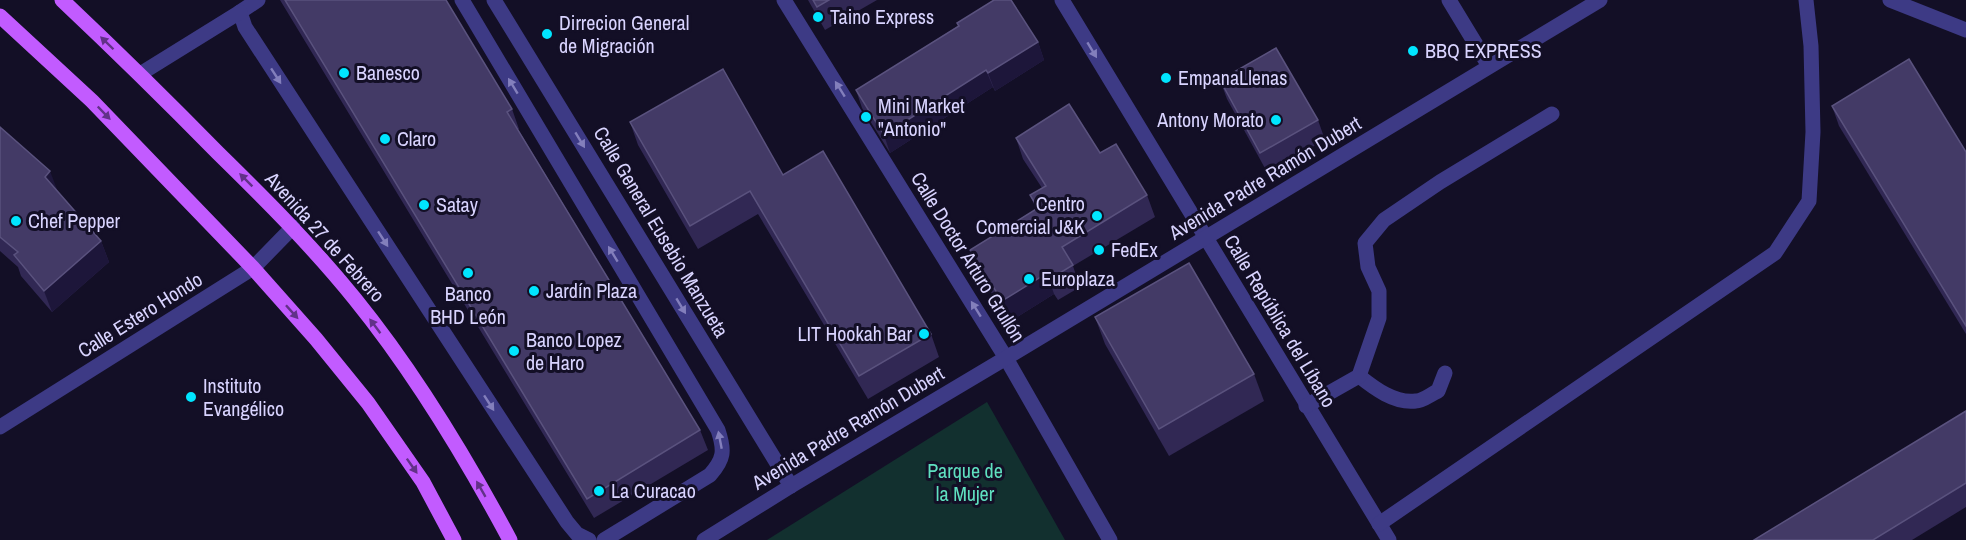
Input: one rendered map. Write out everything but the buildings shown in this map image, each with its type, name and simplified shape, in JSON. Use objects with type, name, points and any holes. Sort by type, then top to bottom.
[{"type":"main road","name":"Avenida 27 de Febrero","points":[[62,0],[140,74],[293,227],[356,300],[412,375],[510,540]]},
{"type":"main road","points":[[0,16],[92,101],[253,268],[316,339],[368,403],[423,482],[454,540]]},
{"type":"street","points":[[140,74],[258,0]]},
{"type":"street","points":[[462,0],[712,420],[722,444],[721,461],[710,476],[604,540]]},
{"type":"street","name":"Calle General Eusebio Manzueta","points":[[494,0],[791,486]]},
{"type":"street","name":"Calle Doctor Arturo Grullón","points":[[784,0],[1006,358],[1110,540]]},
{"type":"street","name":"Calle República del Líbano","points":[[1062,0],[1389,540]]},
{"type":"street","points":[[1449,0],[1489,66]]},
{"type":"street","name":"Avenida Padre Ramón Dubert","points":[[704,540],[1600,0]]},
{"type":"street","points":[[1379,524],[1775,253],[1809,201],[1814,132],[1811,46],[1806,0]]},
{"type":"street","points":[[1890,0],[1966,30]]},
{"type":"street","points":[[240,12],[244,27],[567,522],[577,534],[589,540]]},
{"type":"street","points":[[1306,406],[1359,376],[1379,318],[1379,291],[1368,267],[1365,243],[1384,220],[1440,182],[1552,114]]},
{"type":"street","name":"Calle Estero Hondo","points":[[0,427],[253,268],[293,227]]},
{"type":"street","points":[[1359,376],[1375,388],[1398,399],[1417,402],[1438,391],[1445,373]]},
{"type":"green space","name":"Parque de la Mujer","points":[[987,402],[1065,540],[767,540]]},
{"type":"place","name":"Taino Express","points":[[818,17]]},
{"type":"place","name":"Dirrecion General de Migración","points":[[547,34]]},
{"type":"place","name":"BBQ EXPRESS","points":[[1413,51]]},
{"type":"place","name":"Banesco","points":[[344,73]]},
{"type":"place","name":"EmpanaLlenas","points":[[1166,78]]},
{"type":"place","name":"Mini Market \"Antonio\"","points":[[866,117]]},
{"type":"place","name":"Antony Morato","points":[[1276,120]]},
{"type":"place","name":"Claro","points":[[385,139]]},
{"type":"place","name":"Satay","points":[[424,205]]},
{"type":"place","name":"Centro Comercial J&K","points":[[1097,216]]},
{"type":"place","name":"Chef Pepper","points":[[16,221]]},
{"type":"place","name":"FedEx","points":[[1099,250]]},
{"type":"place","name":"Banco BHD León","points":[[468,273]]},
{"type":"place","name":"Europlaza","points":[[1029,279]]},
{"type":"place","name":"Jardín Plaza","points":[[534,291]]},
{"type":"place","name":"LIT Hookah Bar","points":[[924,334]]},
{"type":"place","name":"Banco Lopez de Haro","points":[[514,351]]},
{"type":"place","name":"Instituto Evangélico","points":[[191,397]]},
{"type":"place","name":"La Curacao","points":[[599,491]]}]
